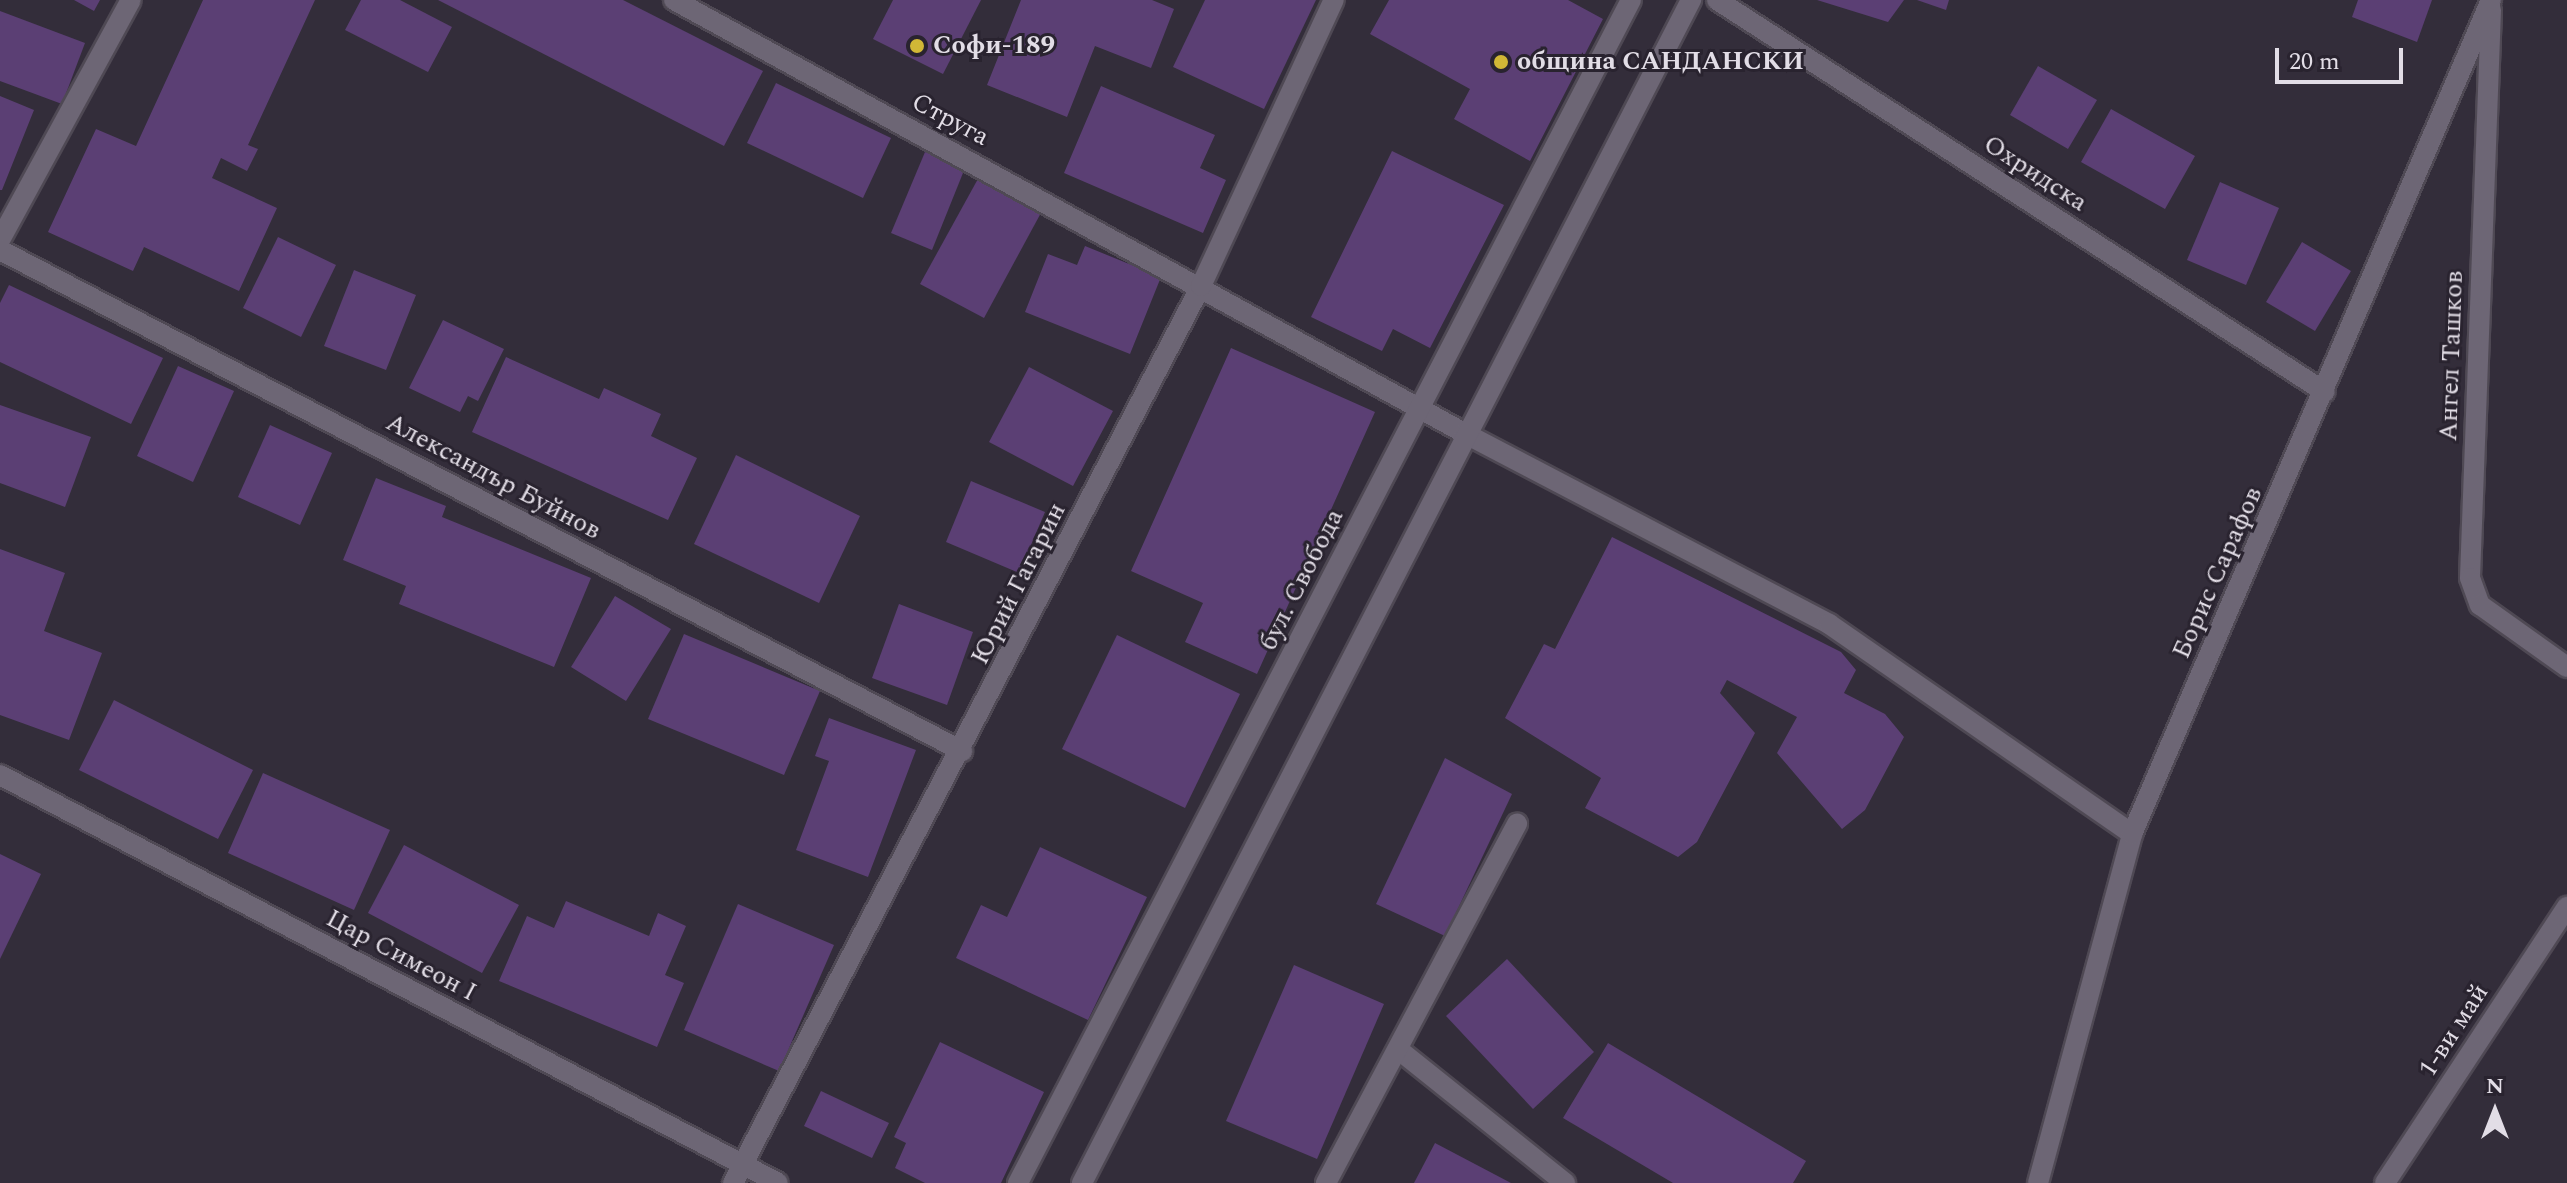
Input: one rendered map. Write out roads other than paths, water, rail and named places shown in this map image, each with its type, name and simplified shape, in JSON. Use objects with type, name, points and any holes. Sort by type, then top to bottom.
[{"type":"street","points":[[0,240],[131,0]]},
{"type":"street","name":"Струга","points":[[674,0],[1201,286],[1466,434],[1829,624],[2132,834]]},
{"type":"street","name":"Юрий Гагарин","points":[[738,1174],[962,751],[1201,286],[1334,0]]},
{"type":"street","name":"бул. Свобода","points":[[1018,1183],[1631,0]]},
{"type":"street","points":[[1082,1183],[1691,0]]},
{"type":"street","name":"Охридска","points":[[1717,0],[2325,392]]},
{"type":"street","name":"Борис Сарафов","points":[[2038,1183],[2132,834],[2325,392],[2491,0]]},
{"type":"street","name":"Ангел Ташков","points":[[2491,0],[2470,578],[2480,605],[2567,667]]},
{"type":"street","name":"Александър Буйнов","points":[[0,250],[962,751]]},
{"type":"street","name":"Цар Симеон I","points":[[0,775],[738,1174],[778,1183]]},
{"type":"street","points":[[1326,1183],[1517,824]]},
{"type":"street","name":"1-ви май","points":[[2385,1183],[2567,907]]},
{"type":"street","points":[[1399,1050],[1565,1183]]},
{"type":"place","name":"Софи-189","points":[[917,46]]},
{"type":"place","name":"община САНДАНСКИ","points":[[1501,62]]}]
